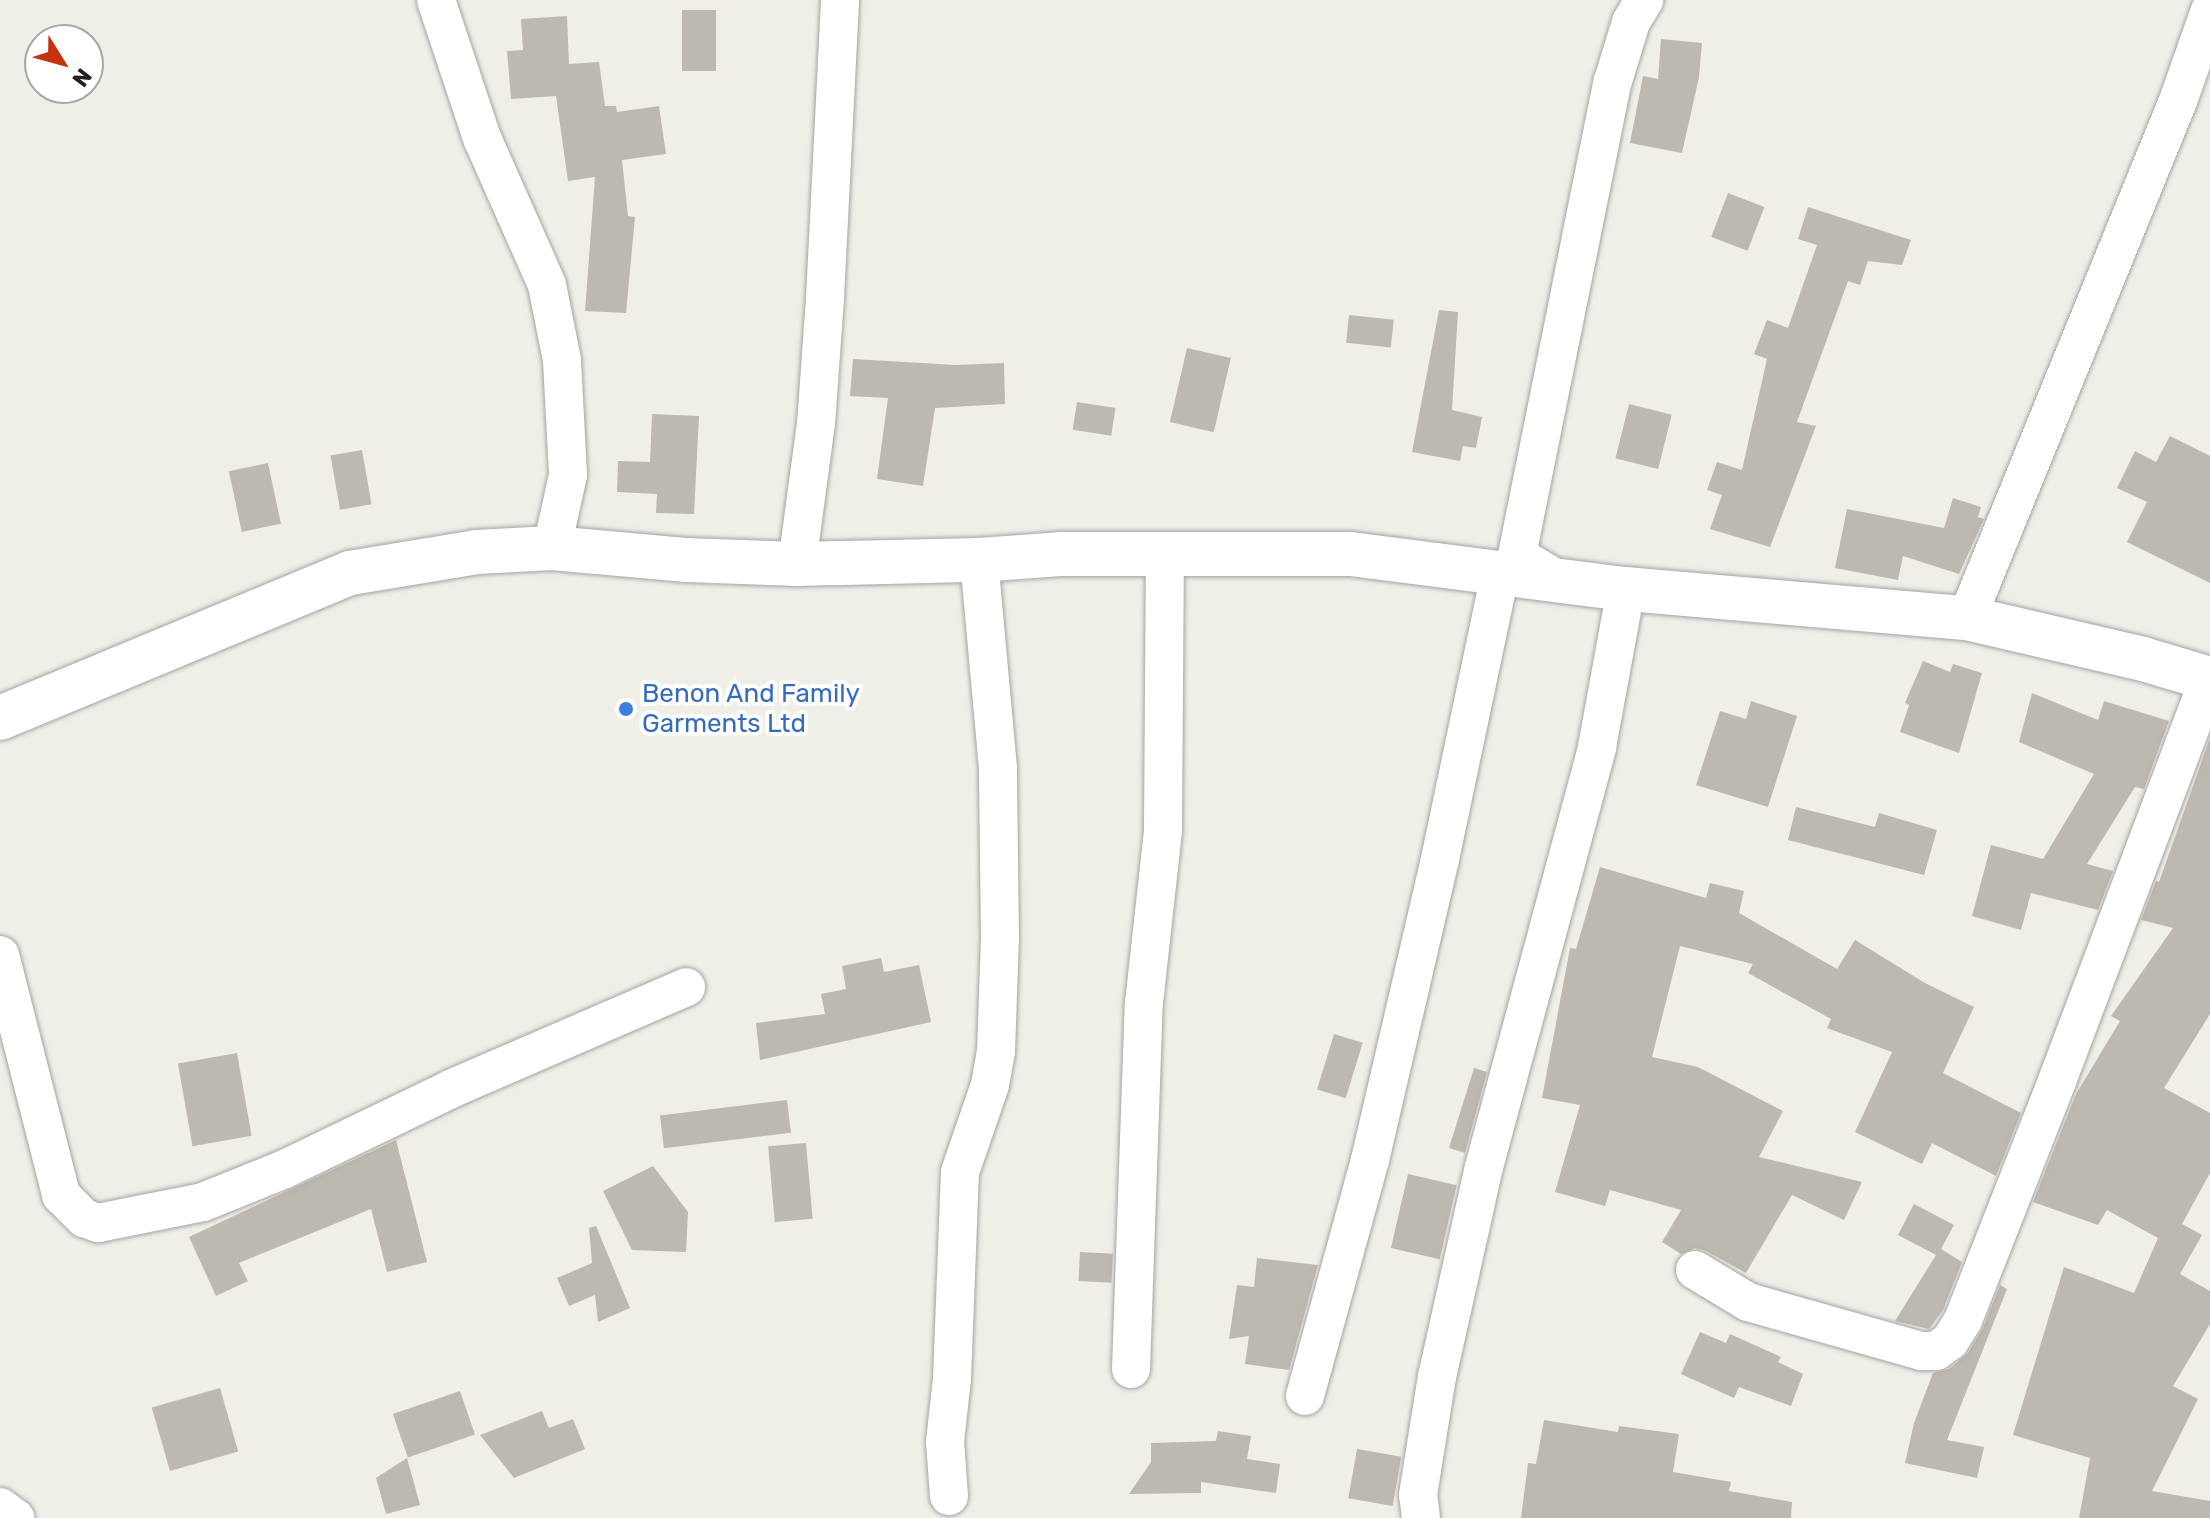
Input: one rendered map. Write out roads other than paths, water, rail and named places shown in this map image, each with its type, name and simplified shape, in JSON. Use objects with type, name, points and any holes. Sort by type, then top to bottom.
[{"type":"street","points":[[436,0],[482,138],[547,285],[562,360],[568,475],[552,548]]},
{"type":"street","points":[[797,564],[816,424],[840,0]]},
{"type":"street","points":[[1555,578],[1517,555],[1613,81],[1631,22],[1644,0]]},
{"type":"street","points":[[1967,618],[2194,106],[2210,10]]},
{"type":"street","points":[[0,718],[350,573],[477,552],[552,548],[687,560],[797,564],[979,560],[1060,554],[1351,554],[1501,570],[1626,589],[1967,618],[2143,659],[2209,678],[2057,1081],[1963,1320],[1950,1341],[1936,1351],[1921,1351],[1748,1302],[1695,1270]]},
{"type":"street","points":[[1131,1369],[1144,1003],[1163,830],[1165,554]]},
{"type":"street","points":[[949,1496],[945,1442],[952,1379],[960,1172],[990,1085],[996,1052],[1000,939],[998,768],[979,560]]},
{"type":"street","points":[[1305,1396],[1370,1160],[1440,859],[1501,570]]},
{"type":"street","points":[[1421,1518],[1418,1495],[1437,1377],[1484,1167],[1597,747],[1626,589]]},
{"type":"street","points":[[0,955],[61,1195],[84,1218],[98,1223],[203,1202],[271,1175],[453,1088],[686,987]]},
{"type":"street","points":[[0,1507],[15,1518]]},
{"type":"place","name":"Benon And Family Garments Ltd","points":[[626,709]]}]
